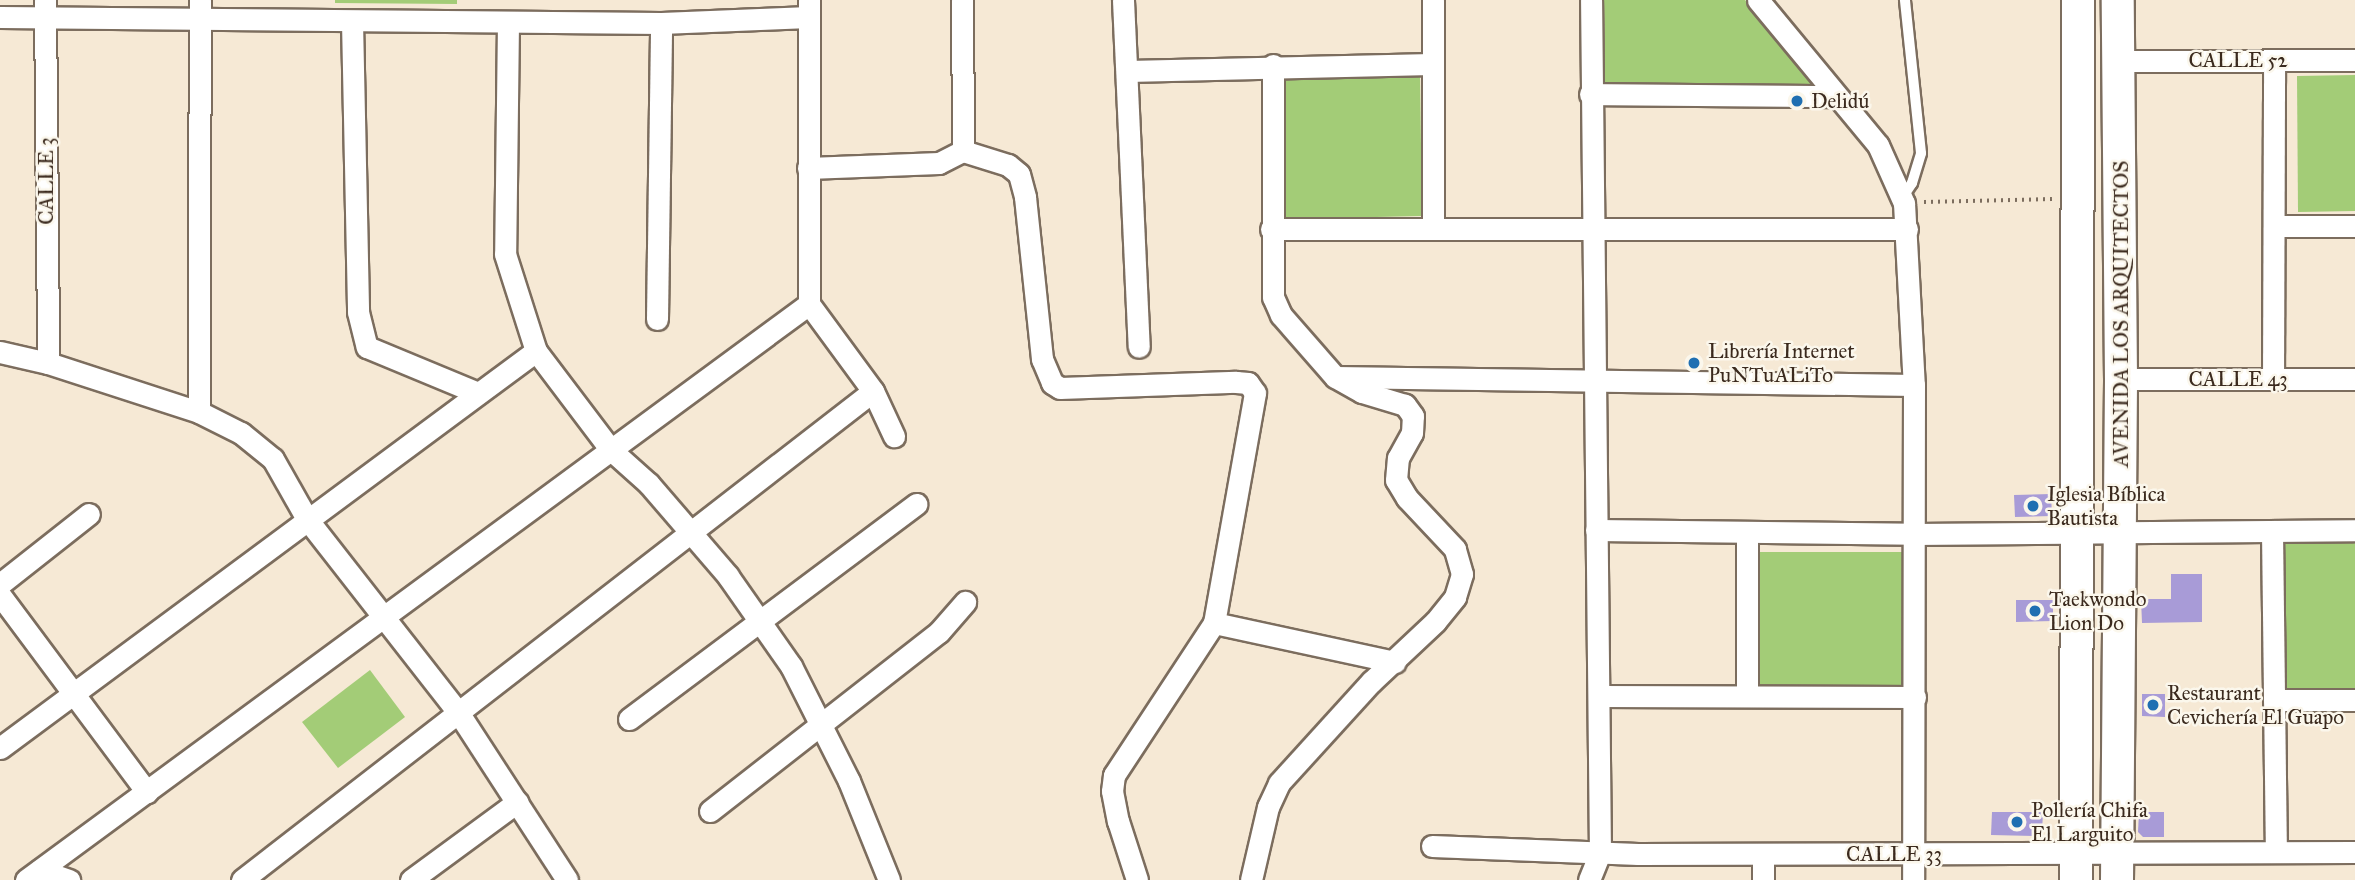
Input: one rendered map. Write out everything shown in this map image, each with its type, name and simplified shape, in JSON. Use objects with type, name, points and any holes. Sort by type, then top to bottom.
[{"type":"main road","name":"AVENIDA LOS ARQUITECTOS","points":[[2076,867],[2078,0]]},
{"type":"main road","name":"AVENIDA LOS ARQUITECTOS","points":[[2117,866],[2122,379],[2121,61],[2118,0]]},
{"type":"street","points":[[962,0],[962,151]]},
{"type":"street","points":[[1123,0],[1139,347]]},
{"type":"street","points":[[1433,0],[1433,228]]},
{"type":"street","points":[[1588,880],[1600,853],[1591,0]]},
{"type":"street","points":[[1758,0],[1833,96],[1878,145],[1903,200],[1907,229],[1914,385],[1913,880]]},
{"type":"street","points":[[0,17],[45,9],[200,9],[352,21],[661,23],[809,8],[809,304],[873,391],[894,436]]},
{"type":"street","name":"CALLE 3","points":[[45,9],[48,363]]},
{"type":"street","points":[[199,412],[200,9]]},
{"type":"street","points":[[352,21],[358,312],[367,346],[478,393]]},
{"type":"street","points":[[508,22],[505,254],[536,351],[611,450],[690,532],[791,666],[821,725],[889,880]]},
{"type":"street","points":[[657,319],[661,23]]},
{"type":"street","points":[[2273,379],[2274,60]]},
{"type":"street","name":"CALLE 52","points":[[2121,61],[2355,60]]},
{"type":"street","points":[[1127,71],[1273,65],[1432,64]]},
{"type":"street","points":[[1251,880],[1268,807],[1279,783],[1371,682],[1395,662],[1455,597],[1462,574],[1455,549],[1407,498],[1396,480],[1398,458],[1412,433],[1413,416],[1405,405],[1362,392],[1335,377],[1281,314],[1273,297],[1273,65]]},
{"type":"street","points":[[1590,94],[1833,96]]},
{"type":"street","points":[[808,168],[939,163],[962,151],[1008,165],[1019,174],[1042,359],[1052,383],[1060,388],[1236,382],[1248,383],[1255,393],[1214,623],[1114,775],[1112,791],[1118,821],[1137,880]]},
{"type":"street","points":[[2274,226],[2355,226]]},
{"type":"street","points":[[1271,229],[1907,229]]},
{"type":"street","points":[[33,875],[809,304]]},
{"type":"street","points":[[0,748],[536,351]]},
{"type":"street","points":[[0,352],[48,363],[199,412],[241,433],[273,459],[307,519],[458,712],[566,880]]},
{"type":"street","points":[[1335,377],[1914,385]]},
{"type":"street","name":"CALLE 43","points":[[2122,379],[2355,379]]},
{"type":"street","points":[[242,880],[873,391]]},
{"type":"street","points":[[629,719],[916,504]]},
{"type":"street","points":[[0,584],[89,513]]},
{"type":"street","points":[[1596,530],[1913,534],[2355,530]]},
{"type":"street","points":[[2272,531],[2276,852]]},
{"type":"street","points":[[1747,532],[1747,696]]},
{"type":"street","points":[[0,595],[147,792]]},
{"type":"street","points":[[710,811],[940,632],[965,602]]},
{"type":"street","points":[[1214,623],[1395,662]]},
{"type":"street","points":[[1599,696],[1915,697]]},
{"type":"street","points":[[2274,700],[2355,700]]},
{"type":"street","points":[[411,880],[517,802]]},
{"type":"street","name":"CALLE 33","points":[[1432,846],[1600,853],[1914,854],[2076,867],[2276,852],[2355,852]]},
{"type":"street","points":[[1763,854],[1763,880]]},
{"type":"street","points":[[33,875],[69,880]]},
{"type":"lane","points":[[1903,200],[1921,153],[1905,0]]},
{"type":"path","points":[[1903,200],[2078,198]]},
{"type":"green space","points":[[335,0],[457,0],[457,4],[335,3]]},
{"type":"green space","points":[[1604,0],[1745,0],[1823,90],[1605,90]]},
{"type":"green space","points":[[1420,74],[1422,216],[1286,219],[1284,77]]},
{"type":"green space","points":[[2355,75],[2355,211],[2298,212],[2297,76]]},
{"type":"green space","points":[[2355,540],[2355,700],[2274,700],[2280,541]]},
{"type":"green space","points":[[1759,552],[1906,552],[1902,690],[1759,692]]},
{"type":"green space","points":[[370,670],[405,717],[338,768],[302,722]]},
{"type":"building","name":"Iglesia Bíblica Bautista","points":[[2051,494],[2052,516],[2015,517],[2014,495]]},
{"type":"building","points":[[2171,574],[2202,574],[2202,622],[2142,623],[2141,599],[2171,599]]},
{"type":"building","name":"Taekwondo Lion Do","points":[[2016,600],[2053,600],[2053,621],[2016,622]]},
{"type":"building","name":"Restaurant Cevichería El Guapo","points":[[2142,694],[2165,694],[2165,717],[2142,716]]},
{"type":"building","name":"Pollería Chifa El Larguito","points":[[1992,812],[2043,812],[2042,832],[2038,836],[1991,835]]},
{"type":"building","points":[[2139,812],[2164,812],[2164,837],[2143,837],[2138,832]]},
{"type":"place","name":"Delidú","points":[[1797,101]]},
{"type":"place","name":"Librería Internet PuNTuALiTo","points":[[1694,363]]},
{"type":"place","name":"Iglesia Bíblica Bautista","points":[[2033,506]]},
{"type":"place","name":"Taekwondo Lion Do","points":[[2035,611]]},
{"type":"place","name":"Restaurant Cevichería El Guapo","points":[[2153,705]]},
{"type":"place","name":"Pollería Chifa El Larguito","points":[[2017,822]]}]
